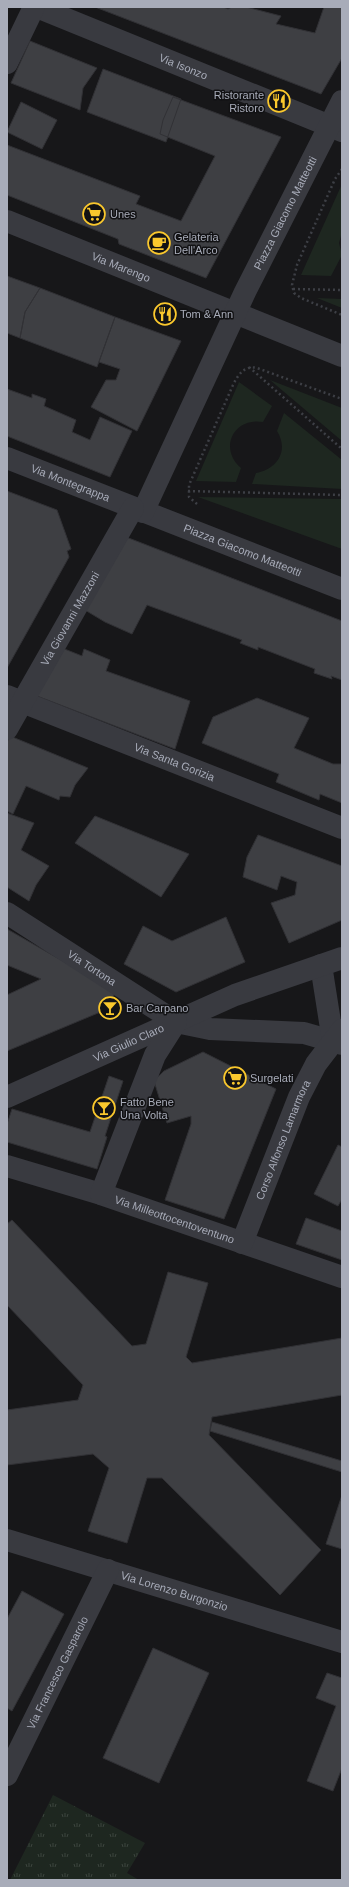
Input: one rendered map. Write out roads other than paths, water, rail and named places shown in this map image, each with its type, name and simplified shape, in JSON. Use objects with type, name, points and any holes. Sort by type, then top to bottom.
[{"type":"street","points":[[7,63],[34,7]]},
{"type":"street","name":"Via Isonzo","points":[[37,7],[335,129]]},
{"type":"street","name":"Piazza Giacomo Matteotti","points":[[342,101],[335,129],[236,313],[138,510],[342,589]]},
{"type":"street","name":"Via Marengo","points":[[7,221],[236,313]]},
{"type":"street","points":[[236,313],[342,356]]},
{"type":"street","name":"Via Montegrappa","points":[[7,458],[138,510]]},
{"type":"street","name":"Via Giovanni Mazzoni","points":[[7,728],[14,699],[138,510]]},
{"type":"street","name":"Via Santa Gorizia","points":[[14,699],[342,828]]},
{"type":"street","name":"Via Tortona","points":[[7,913],[176,1022]]},
{"type":"street","name":"Via Giulio Claro","points":[[7,1097],[235,996],[342,958]]},
{"type":"street","points":[[102,1194],[155,1055],[176,1022],[210,1029],[304,1033],[339,1038],[321,965]]},
{"type":"street","name":"Corso Alfonso Lamarmora","points":[[242,1243],[299,1097],[316,1064],[339,1038]]},
{"type":"street","name":"Via Milleottocentoventuno","points":[[7,1166],[102,1194],[342,1278]]},
{"type":"street","name":"Via Lorenzo Burgonzio","points":[[7,1540],[342,1642]]},
{"type":"street","name":"Via Francesco Gasparolo","points":[[7,1775],[108,1570]]},
{"type":"place","name":"Ristorante Ristoro","points":[[279,101]]},
{"type":"place","name":"Unes","points":[[94,214]]},
{"type":"place","name":"Gelateria Dell'Arco","points":[[159,243]]},
{"type":"place","name":"Tom & Ann","points":[[165,314]]},
{"type":"place","name":"Bar Carpano","points":[[110,1008]]},
{"type":"place","name":"Surgelati","points":[[235,1078]]},
{"type":"place","name":"Fatto Bene Una Volta","points":[[104,1108]]}]
